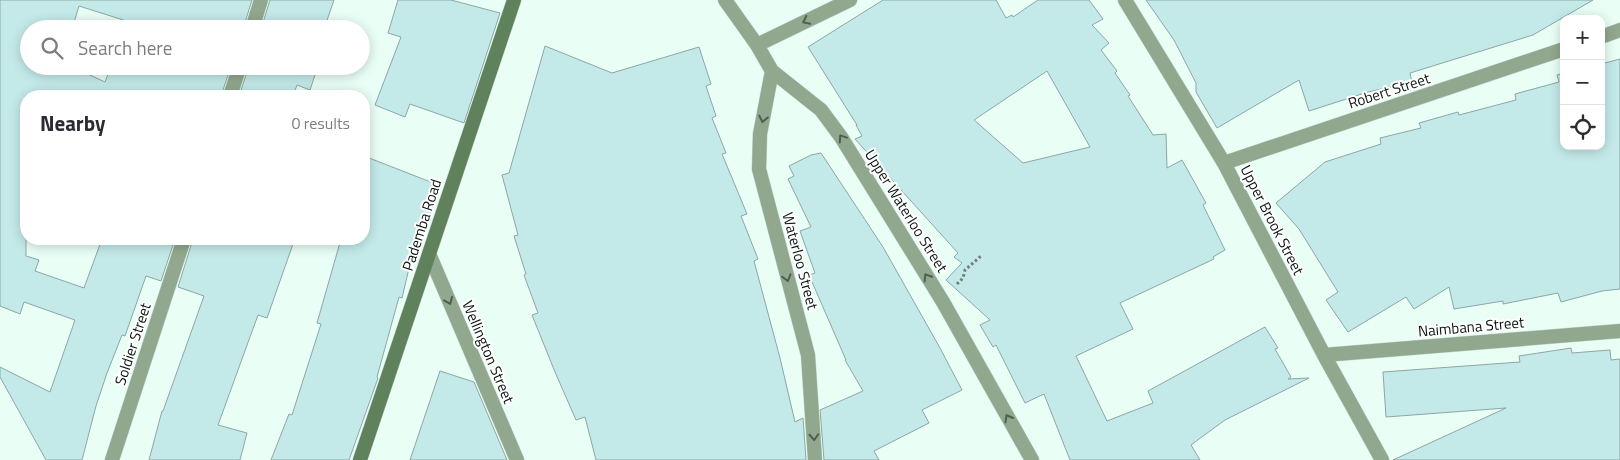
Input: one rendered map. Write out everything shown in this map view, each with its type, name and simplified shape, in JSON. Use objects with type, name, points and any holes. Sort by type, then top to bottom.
[{"type":"main road","name":"Pademba Road","points":[[360,460],[430,256],[514,0]]},
{"type":"street","points":[[255,20],[261,0]]},
{"type":"street","name":"Upper Waterloo Street","points":[[725,0],[758,45],[772,71],[821,110],[842,137],[943,302],[1032,460]]},
{"type":"street","points":[[758,45],[850,0]]},
{"type":"street","name":"Upper Brook Street","points":[[1125,0],[1224,163],[1324,355],[1382,460]]},
{"type":"street","points":[[1605,36],[1620,30]]},
{"type":"street","name":"Robert Street","points":[[1224,163],[1560,50]]},
{"type":"street","name":"Waterloo Street","points":[[772,71],[760,134],[759,169],[808,355],[815,460]]},
{"type":"street","points":[[232,90],[237,75]]},
{"type":"street","name":"Soldier Street","points":[[112,460],[182,245]]},
{"type":"street","name":"Wellington Street","points":[[430,256],[517,460]]},
{"type":"street","name":"Naimbana Street","points":[[1324,355],[1620,331]]},
{"type":"path","points":[[943,302],[963,278],[965,270],[981,256]]},
{"type":"building","points":[[0,0],[252,0],[246,20],[123,20],[79,6],[75,20],[20,20],[20,75],[90,75],[105,82],[108,75],[228,75],[223,90],[20,90],[20,245],[26,245],[26,256],[39,260],[35,271],[84,288],[100,245],[173,245],[161,281],[146,276],[125,336],[122,335],[107,373],[82,460],[46,460],[0,377],[0,367],[50,392],[75,320],[24,302],[20,314],[0,306]]},
{"type":"building","points":[[270,0],[334,0],[327,20],[264,20]]},
{"type":"building","points":[[398,0],[451,0],[500,13],[464,123],[410,104],[405,117],[375,105],[401,37],[388,33]]},
{"type":"building","points":[[883,0],[996,0],[1006,18],[1012,15],[1013,17],[1038,0],[1089,0],[1103,19],[1092,25],[1109,43],[1101,50],[1117,71],[1115,73],[1153,135],[1166,134],[1167,168],[1182,160],[1206,203],[1203,205],[1225,250],[1213,257],[1214,259],[1120,303],[1133,329],[1076,356],[1107,421],[1153,403],[1148,391],[1265,327],[1278,348],[1275,349],[1291,377],[1288,379],[1309,378],[1225,420],[1191,445],[1200,460],[1070,460],[1044,394],[1025,403],[996,345],[993,347],[980,325],[990,320],[946,280],[962,263],[954,257],[958,253],[855,139],[862,136],[857,125],[808,47]],"holes":[[[1047,71],[1090,147],[1023,163],[974,120]]]},
{"type":"building","points":[[1146,0],[1593,0],[1567,15],[1560,15],[1560,19],[1533,35],[1410,73],[1412,82],[1368,92],[1309,111],[1299,80],[1217,128],[1196,92],[1196,83],[1174,40]]},
{"type":"building","points":[[545,46],[612,73],[699,47],[711,84],[706,86],[716,116],[712,118],[726,153],[722,154],[747,214],[741,216],[758,259],[754,261],[795,422],[803,418],[806,460],[596,460],[585,417],[576,420],[532,315],[538,313],[524,275],[526,274],[514,236],[518,235],[502,175],[509,173]]},
{"type":"building","points":[[1620,59],[1620,289],[1602,291],[1561,302],[1558,293],[1503,304],[1503,301],[1454,309],[1449,287],[1414,309],[1406,297],[1348,332],[1326,300],[1338,292],[1299,229],[1276,203],[1325,162],[1381,144],[1380,138],[1421,128],[1419,123],[1458,112],[1459,115],[1516,100],[1515,94],[1559,82],[1557,75],[1560,74],[1560,150],[1605,150],[1605,63]]},
{"type":"building","points":[[246,75],[315,75],[310,90],[297,85],[295,90],[241,90]]},
{"type":"building","points":[[821,153],[883,247],[962,390],[922,410],[929,423],[874,451],[879,460],[824,460],[820,410],[863,391],[845,360],[809,275],[815,273],[800,231],[811,227],[788,179],[794,176],[789,166],[811,155]]},
{"type":"building","points":[[370,158],[441,186],[410,264],[402,298],[399,297],[378,378],[349,460],[271,460],[289,414],[292,415],[321,324],[317,323],[339,245],[370,245]]},
{"type":"building","points":[[191,245],[293,245],[267,318],[258,315],[218,425],[247,433],[240,460],[149,460],[162,411],[204,296],[178,287]]},
{"type":"building","points":[[1571,348],[1572,353],[1610,350],[1611,360],[1620,359],[1620,460],[1393,460],[1506,408],[1386,417],[1383,372],[1520,362],[1519,356]]},
{"type":"building","points":[[440,371],[474,382],[507,460],[410,460]]}]
